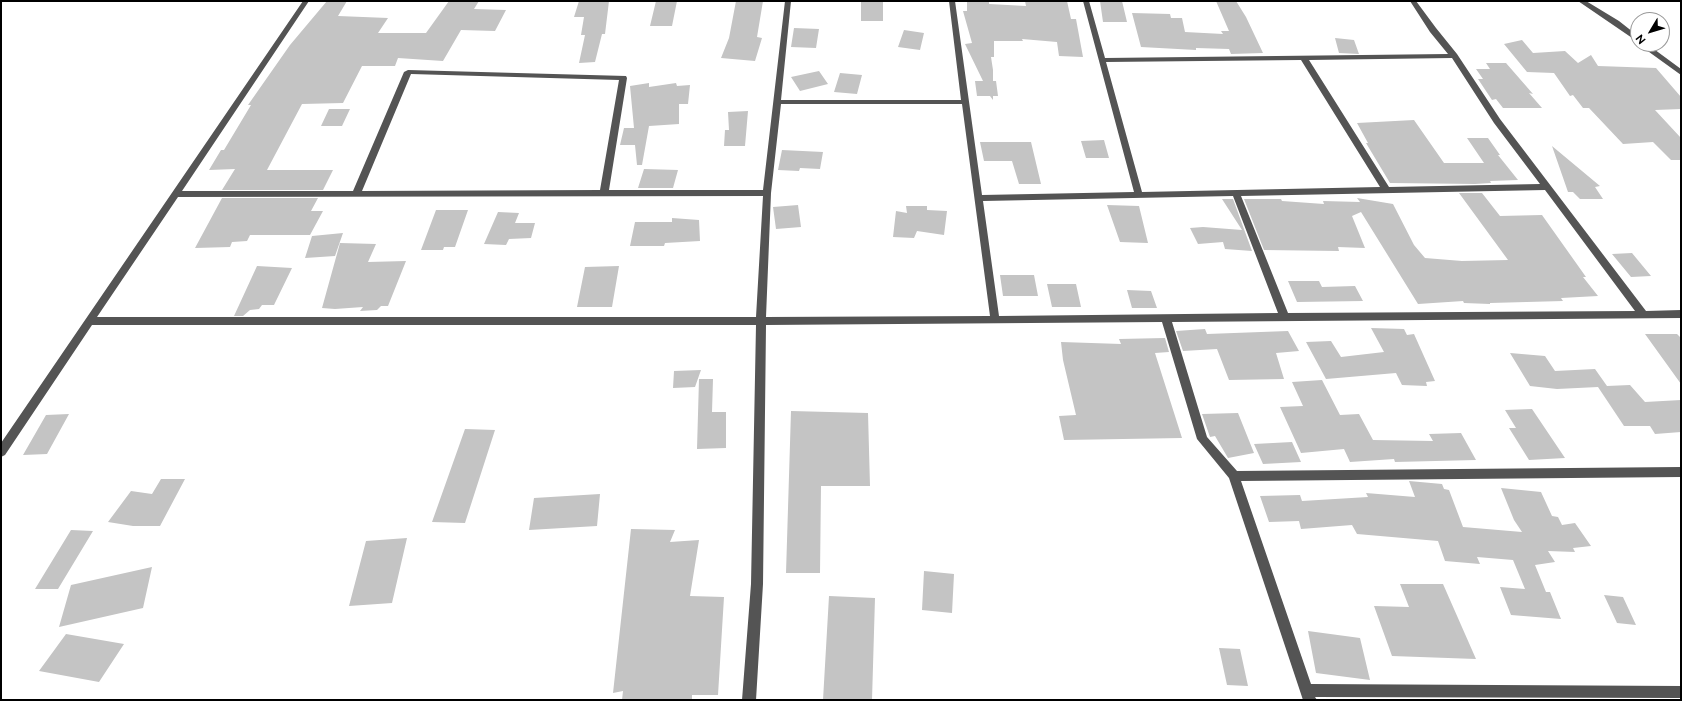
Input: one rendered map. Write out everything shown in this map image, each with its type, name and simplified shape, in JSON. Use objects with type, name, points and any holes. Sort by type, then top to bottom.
[{"type":"street","points":[[1,452],[306,1]]},
{"type":"street","points":[[749,700],[757,584],[761,321],[767,193],[788,1]]},
{"type":"street","points":[[952,1],[995,320]]},
{"type":"street","points":[[1086,1],[1139,195]]},
{"type":"street","points":[[1414,1],[1433,30],[1454,56],[1497,121],[1642,314]]},
{"type":"street","points":[[1581,1],[1616,22],[1630,33]]},
{"type":"street","points":[[1653,52],[1681,73]]},
{"type":"street","points":[[1102,60],[1454,56]]},
{"type":"street","points":[[1304,58],[1386,190]]},
{"type":"street","points":[[356,194],[408,72],[623,78],[604,193]]},
{"type":"street","points":[[777,102],[966,102]]},
{"type":"street","points":[[979,198],[1546,187]]},
{"type":"street","points":[[176,194],[767,193]]},
{"type":"street","points":[[1236,193],[1285,318]]},
{"type":"street","points":[[91,321],[995,320],[1681,314]]},
{"type":"street","points":[[1166,319],[1202,439],[1234,476],[1309,695],[1681,692]]},
{"type":"street","points":[[1234,476],[1681,472]]},
{"type":"building","points":[[327,1],[347,1],[338,16],[388,18],[378,33],[426,33],[449,1],[479,1],[474,9],[506,10],[495,31],[461,30],[443,61],[398,58],[395,66],[362,66],[343,103],[302,104],[267,170],[333,170],[323,190],[222,190],[235,169],[209,170],[221,150],[224,150],[251,105],[248,105],[290,45]]},
{"type":"building","points":[[579,1],[609,1],[605,34],[602,34],[595,62],[579,63],[585,35],[581,35],[584,17],[574,17]]},
{"type":"building","points":[[656,1],[677,1],[672,26],[650,26]]},
{"type":"building","points":[[736,1],[763,1],[757,37],[762,38],[755,61],[721,58],[729,38]]},
{"type":"building","points":[[861,1],[883,1],[883,21],[861,21]]},
{"type":"building","points":[[967,1],[989,1],[989,4],[1026,6],[1025,1],[1067,1],[1071,19],[1076,19],[1083,57],[1059,56],[1057,42],[1022,39],[1023,41],[994,41],[994,57],[991,57],[993,81],[996,81],[998,96],[993,96],[993,100],[990,96],[977,96],[975,81],[983,81],[965,44],[972,43],[963,11],[967,11]]},
{"type":"building","points":[[1100,1],[1122,1],[1127,22],[1103,22]]},
{"type":"building","points":[[1216,1],[1236,1],[1246,17],[1263,53],[1231,54],[1229,49],[1196,48],[1196,50],[1141,47],[1132,13],[1170,14],[1171,18],[1182,18],[1185,32],[1223,34],[1221,31],[1229,31]]},
{"type":"building","points":[[794,28],[819,29],[816,48],[791,47]]},
{"type":"building","points":[[904,30],[924,33],[920,50],[898,47]]},
{"type":"building","points":[[1335,38],[1354,40],[1359,54],[1339,53]]},
{"type":"building","points":[[1522,40],[1533,53],[1565,51],[1578,63],[1591,55],[1598,66],[1656,68],[1681,97],[1681,109],[1655,110],[1681,138],[1681,160],[1671,160],[1653,142],[1623,144],[1589,108],[1583,108],[1573,95],[1570,96],[1554,73],[1527,72],[1504,44]]},
{"type":"building","points":[[1486,63],[1506,63],[1533,94],[1529,93],[1542,108],[1503,108],[1496,99],[1492,100],[1478,79],[1483,79],[1476,69],[1490,69]]},
{"type":"building","points":[[819,71],[828,84],[800,91],[791,77]]},
{"type":"building","points":[[840,73],[862,75],[857,94],[834,92]]},
{"type":"building","points":[[649,83],[649,87],[676,83],[677,86],[690,85],[688,104],[679,104],[679,124],[649,126],[642,165],[637,165],[635,145],[620,145],[624,128],[634,128],[630,86]]},
{"type":"building","points":[[329,109],[350,109],[342,126],[321,126]]},
{"type":"building","points":[[748,111],[745,146],[724,146],[725,130],[729,130],[728,112]]},
{"type":"building","points":[[1414,120],[1444,163],[1484,163],[1467,138],[1488,138],[1500,155],[1498,155],[1518,180],[1490,181],[1491,183],[1475,184],[1390,183],[1366,143],[1368,143],[1357,123]]},
{"type":"building","points":[[1104,140],[1109,158],[1086,158],[1081,141]]},
{"type":"building","points":[[980,142],[1031,142],[1041,184],[1019,184],[1012,161],[984,161]]},
{"type":"building","points":[[1552,146],[1600,186],[1595,187],[1603,199],[1580,199],[1573,192],[1568,192]]},
{"type":"building","points":[[782,150],[823,152],[820,169],[800,168],[799,171],[778,170]]},
{"type":"building","points":[[644,169],[678,170],[673,188],[638,188]]},
{"type":"building","points":[[1459,193],[1482,193],[1500,216],[1542,215],[1586,277],[1583,277],[1598,296],[1561,298],[1563,301],[1490,304],[1464,303],[1463,301],[1418,304],[1361,212],[1352,216],[1365,248],[1338,247],[1339,251],[1264,250],[1244,199],[1281,199],[1282,201],[1324,204],[1323,201],[1360,202],[1357,198],[1393,204],[1414,245],[1425,258],[1462,261],[1508,260]]},
{"type":"building","points":[[222,198],[318,198],[311,211],[323,211],[310,235],[250,235],[247,241],[232,242],[230,247],[195,248]]},
{"type":"building","points":[[1222,199],[1233,199],[1252,251],[1225,249],[1223,242],[1198,244],[1190,228],[1203,227],[1242,230]]},
{"type":"building","points":[[798,205],[801,227],[776,229],[773,207]]},
{"type":"building","points":[[1107,205],[1139,206],[1148,243],[1120,242]]},
{"type":"building","points":[[906,206],[927,206],[927,210],[947,211],[944,235],[917,231],[914,238],[893,237],[896,211],[907,213]]},
{"type":"building","points":[[436,210],[468,210],[455,247],[444,247],[443,250],[421,250]]},
{"type":"building","points":[[498,212],[519,213],[515,223],[535,223],[531,238],[509,239],[506,245],[484,244]]},
{"type":"building","points":[[672,218],[699,220],[700,241],[665,243],[664,246],[630,246],[635,222],[672,222]]},
{"type":"building","points":[[343,233],[335,256],[305,258],[312,236]]},
{"type":"building","points":[[340,243],[376,244],[368,262],[406,261],[388,306],[381,306],[377,310],[360,311],[363,307],[335,309],[322,308]]},
{"type":"building","points":[[1632,253],[1651,276],[1631,277],[1612,254]]},
{"type":"building","points":[[257,266],[292,268],[274,305],[262,305],[259,309],[250,310],[243,316],[234,316]]},
{"type":"building","points":[[619,266],[612,307],[577,307],[585,267]]},
{"type":"building","points":[[1000,275],[1034,275],[1038,296],[1003,296]]},
{"type":"building","points":[[1288,281],[1319,281],[1322,287],[1355,286],[1363,301],[1297,302]]},
{"type":"building","points":[[1047,284],[1076,284],[1081,307],[1052,307]]},
{"type":"building","points":[[1127,290],[1151,291],[1157,308],[1132,308]]},
{"type":"building","points":[[1371,328],[1404,329],[1407,335],[1414,334],[1435,381],[1426,382],[1427,386],[1402,385],[1396,373],[1326,379],[1306,342],[1331,341],[1341,357],[1384,352]]},
{"type":"building","points":[[1205,329],[1207,334],[1288,331],[1299,351],[1276,353],[1284,379],[1229,380],[1217,349],[1183,351],[1176,331]]},
{"type":"building","points":[[1645,334],[1677,334],[1681,338],[1681,384]]},
{"type":"building","points":[[1165,338],[1169,352],[1155,353],[1182,438],[1064,440],[1059,416],[1076,415],[1063,360],[1061,342],[1121,344],[1119,339]]},
{"type":"building","points":[[1510,353],[1545,356],[1555,371],[1595,369],[1607,386],[1630,385],[1645,402],[1681,400],[1681,432],[1655,434],[1650,426],[1624,426],[1598,387],[1557,389],[1530,386]]},
{"type":"building","points":[[701,370],[695,387],[673,388],[674,371]]},
{"type":"building","points":[[699,379],[713,379],[712,412],[726,412],[726,448],[697,449]]},
{"type":"building","points":[[1322,380],[1340,415],[1359,414],[1373,440],[1433,441],[1429,434],[1461,433],[1476,460],[1395,462],[1394,459],[1350,462],[1344,449],[1301,453],[1280,407],[1303,406],[1292,382]]},
{"type":"building","points":[[1532,409],[1565,458],[1529,460],[1509,428],[1516,428],[1505,410]]},
{"type":"building","points":[[791,411],[868,413],[870,486],[821,486],[820,573],[786,573]]},
{"type":"building","points":[[1238,413],[1254,453],[1228,458],[1215,436],[1210,437],[1202,414]]},
{"type":"building","points":[[69,414],[47,454],[23,455],[46,415]]},
{"type":"building","points":[[465,429],[495,430],[465,523],[432,522]]},
{"type":"building","points":[[1292,442],[1301,462],[1263,464],[1254,444]]},
{"type":"building","points":[[161,479],[185,479],[160,526],[133,526],[108,522],[131,491],[152,494]]},
{"type":"building","points":[[1409,481],[1442,484],[1444,489],[1449,490],[1463,527],[1522,532],[1514,520],[1501,488],[1541,492],[1552,516],[1558,517],[1562,525],[1575,523],[1591,546],[1573,548],[1575,552],[1548,551],[1555,562],[1535,565],[1546,592],[1550,592],[1561,619],[1511,615],[1500,587],[1525,589],[1513,560],[1477,557],[1480,564],[1445,561],[1438,541],[1357,534],[1352,525],[1301,529],[1299,521],[1269,522],[1260,496],[1300,495],[1302,501],[1368,497],[1366,493],[1415,497]]},
{"type":"building","points":[[600,494],[597,526],[529,530],[534,498]]},
{"type":"building","points":[[631,529],[675,530],[670,542],[699,540],[690,596],[724,597],[718,695],[692,695],[692,700],[622,700],[623,691],[613,693]]},
{"type":"building","points":[[71,530],[93,531],[58,589],[35,589]]},
{"type":"building","points":[[407,538],[392,603],[349,606],[366,541]]},
{"type":"building","points":[[152,567],[143,608],[59,627],[71,585]]},
{"type":"building","points":[[924,571],[954,574],[952,613],[922,610]]},
{"type":"building","points":[[1400,584],[1443,584],[1476,659],[1392,656],[1374,606],[1409,607]]},
{"type":"building","points":[[1604,595],[1623,597],[1636,625],[1617,623]]},
{"type":"building","points":[[829,596],[875,598],[872,700],[823,700]]},
{"type":"building","points":[[1308,631],[1360,638],[1370,680],[1316,673]]},
{"type":"building","points":[[66,634],[124,644],[99,682],[39,671]]},
{"type":"building","points":[[1219,648],[1240,649],[1248,686],[1227,685]]}]
